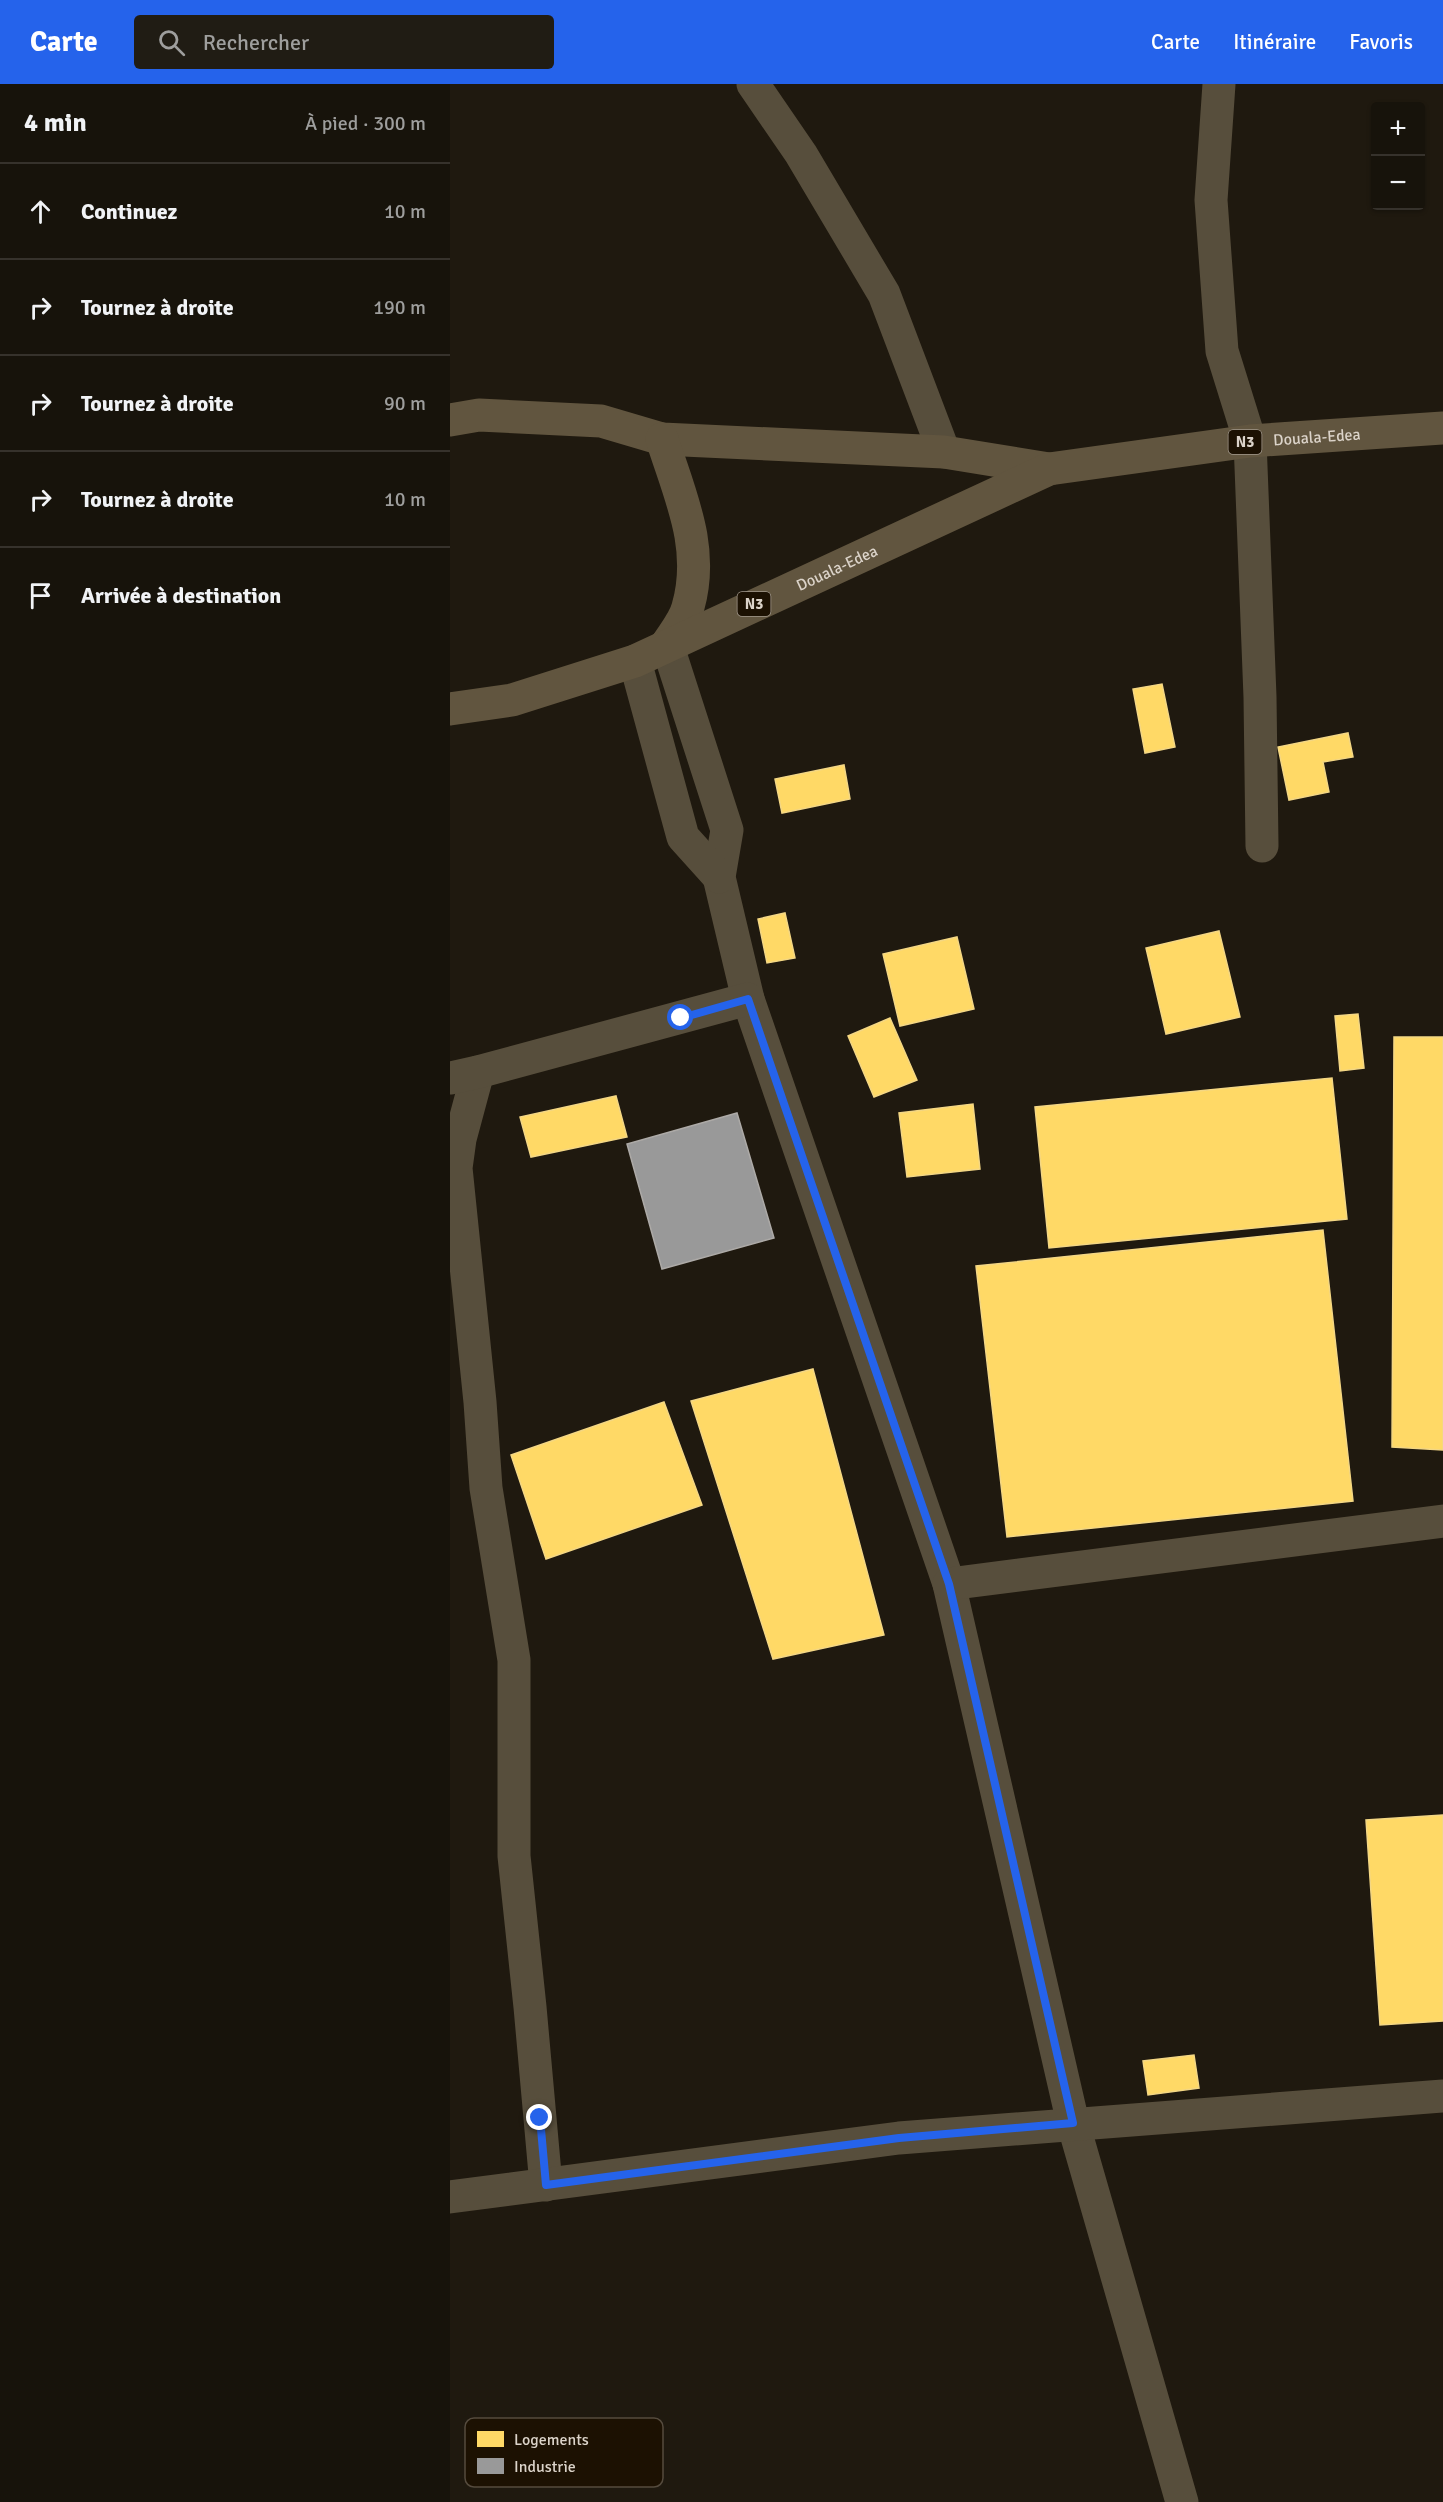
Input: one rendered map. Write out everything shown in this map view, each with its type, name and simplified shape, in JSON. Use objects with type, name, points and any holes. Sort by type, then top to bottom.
[{"type":"highway","name":"Douala-Edea","points":[[450,420],[479,415],[601,421],[662,440],[944,452],[1049,469]]},
{"type":"highway","name":"Douala-Edea","points":[[450,709],[512,700],[634,660],[1049,469],[1250,441],[1443,428]]},
{"type":"highway","points":[[662,440],[692,530],[693,571],[688,609],[667,644]]},
{"type":"street","points":[[753,84],[801,154],[884,294],[944,452]]},
{"type":"street","points":[[1219,84],[1211,200],[1222,351],[1250,441],[1260,697],[1262,846]]},
{"type":"street","points":[[667,644],[726,830],[719,877],[748,999],[949,1584],[1073,2123],[1182,2502]]},
{"type":"street","points":[[634,660],[683,837],[719,877]]},
{"type":"street","points":[[546,2185],[514,1856],[514,1660],[486,1488],[480,1402],[456,1168],[464,1075],[748,999]]},
{"type":"street","points":[[949,1584],[1443,1521]]},
{"type":"street","points":[[450,2197],[899,2138],[1443,2096]]},
{"type":"building: Logements","points":[[1162,684],[1175,747],[1145,753],[1133,689]]},
{"type":"building: Logements","points":[[1348,733],[1353,757],[1323,762],[1329,792],[1289,800],[1278,747]]},
{"type":"building: Logements","points":[[844,765],[850,799],[782,813],[775,779]]},
{"type":"building: Logements","points":[[785,913],[795,958],[767,963],[758,919]]},
{"type":"building: Logements","points":[[1219,931],[1240,1017],[1166,1034],[1146,948]]},
{"type":"building: Logements","points":[[957,937],[974,1009],[900,1026],[883,954]]},
{"type":"building: Logements","points":[[1358,1014],[1364,1068],[1340,1071],[1335,1016]]},
{"type":"building: Logements","points":[[890,1018],[917,1080],[874,1097],[848,1036]]},
{"type":"building: Logements","points":[[1394,1037],[1443,1037],[1443,1450],[1392,1447]]},
{"type":"building: Logements","points":[[1332,1078],[1347,1219],[1049,1248],[1035,1107]]},
{"type":"building: Logements","points":[[616,1096],[627,1137],[531,1157],[520,1117]]},
{"type":"building: Logements","points":[[973,1104],[980,1169],[907,1177],[899,1113]]},
{"type":"building: Logements","points":[[1323,1230],[1353,1501],[1007,1537],[976,1266]]},
{"type":"building: Logements","points":[[813,1369],[884,1635],[773,1659],[691,1401]]},
{"type":"building: Logements","points":[[664,1402],[702,1505],[546,1559],[511,1455]]},
{"type":"building: Logements","points":[[1443,1815],[1443,2021],[1380,2025],[1366,1820]]},
{"type":"building: Logements","points":[[1194,2055],[1199,2088],[1148,2095],[1143,2061]]},
{"type":"building: Industrie","points":[[737,1113],[774,1238],[662,1269],[627,1144]]},
{"type":"route","points":[[540,2118],[546,2185],[899,2138],[1073,2123],[949,1584],[748,999],[681,1018]]}]
